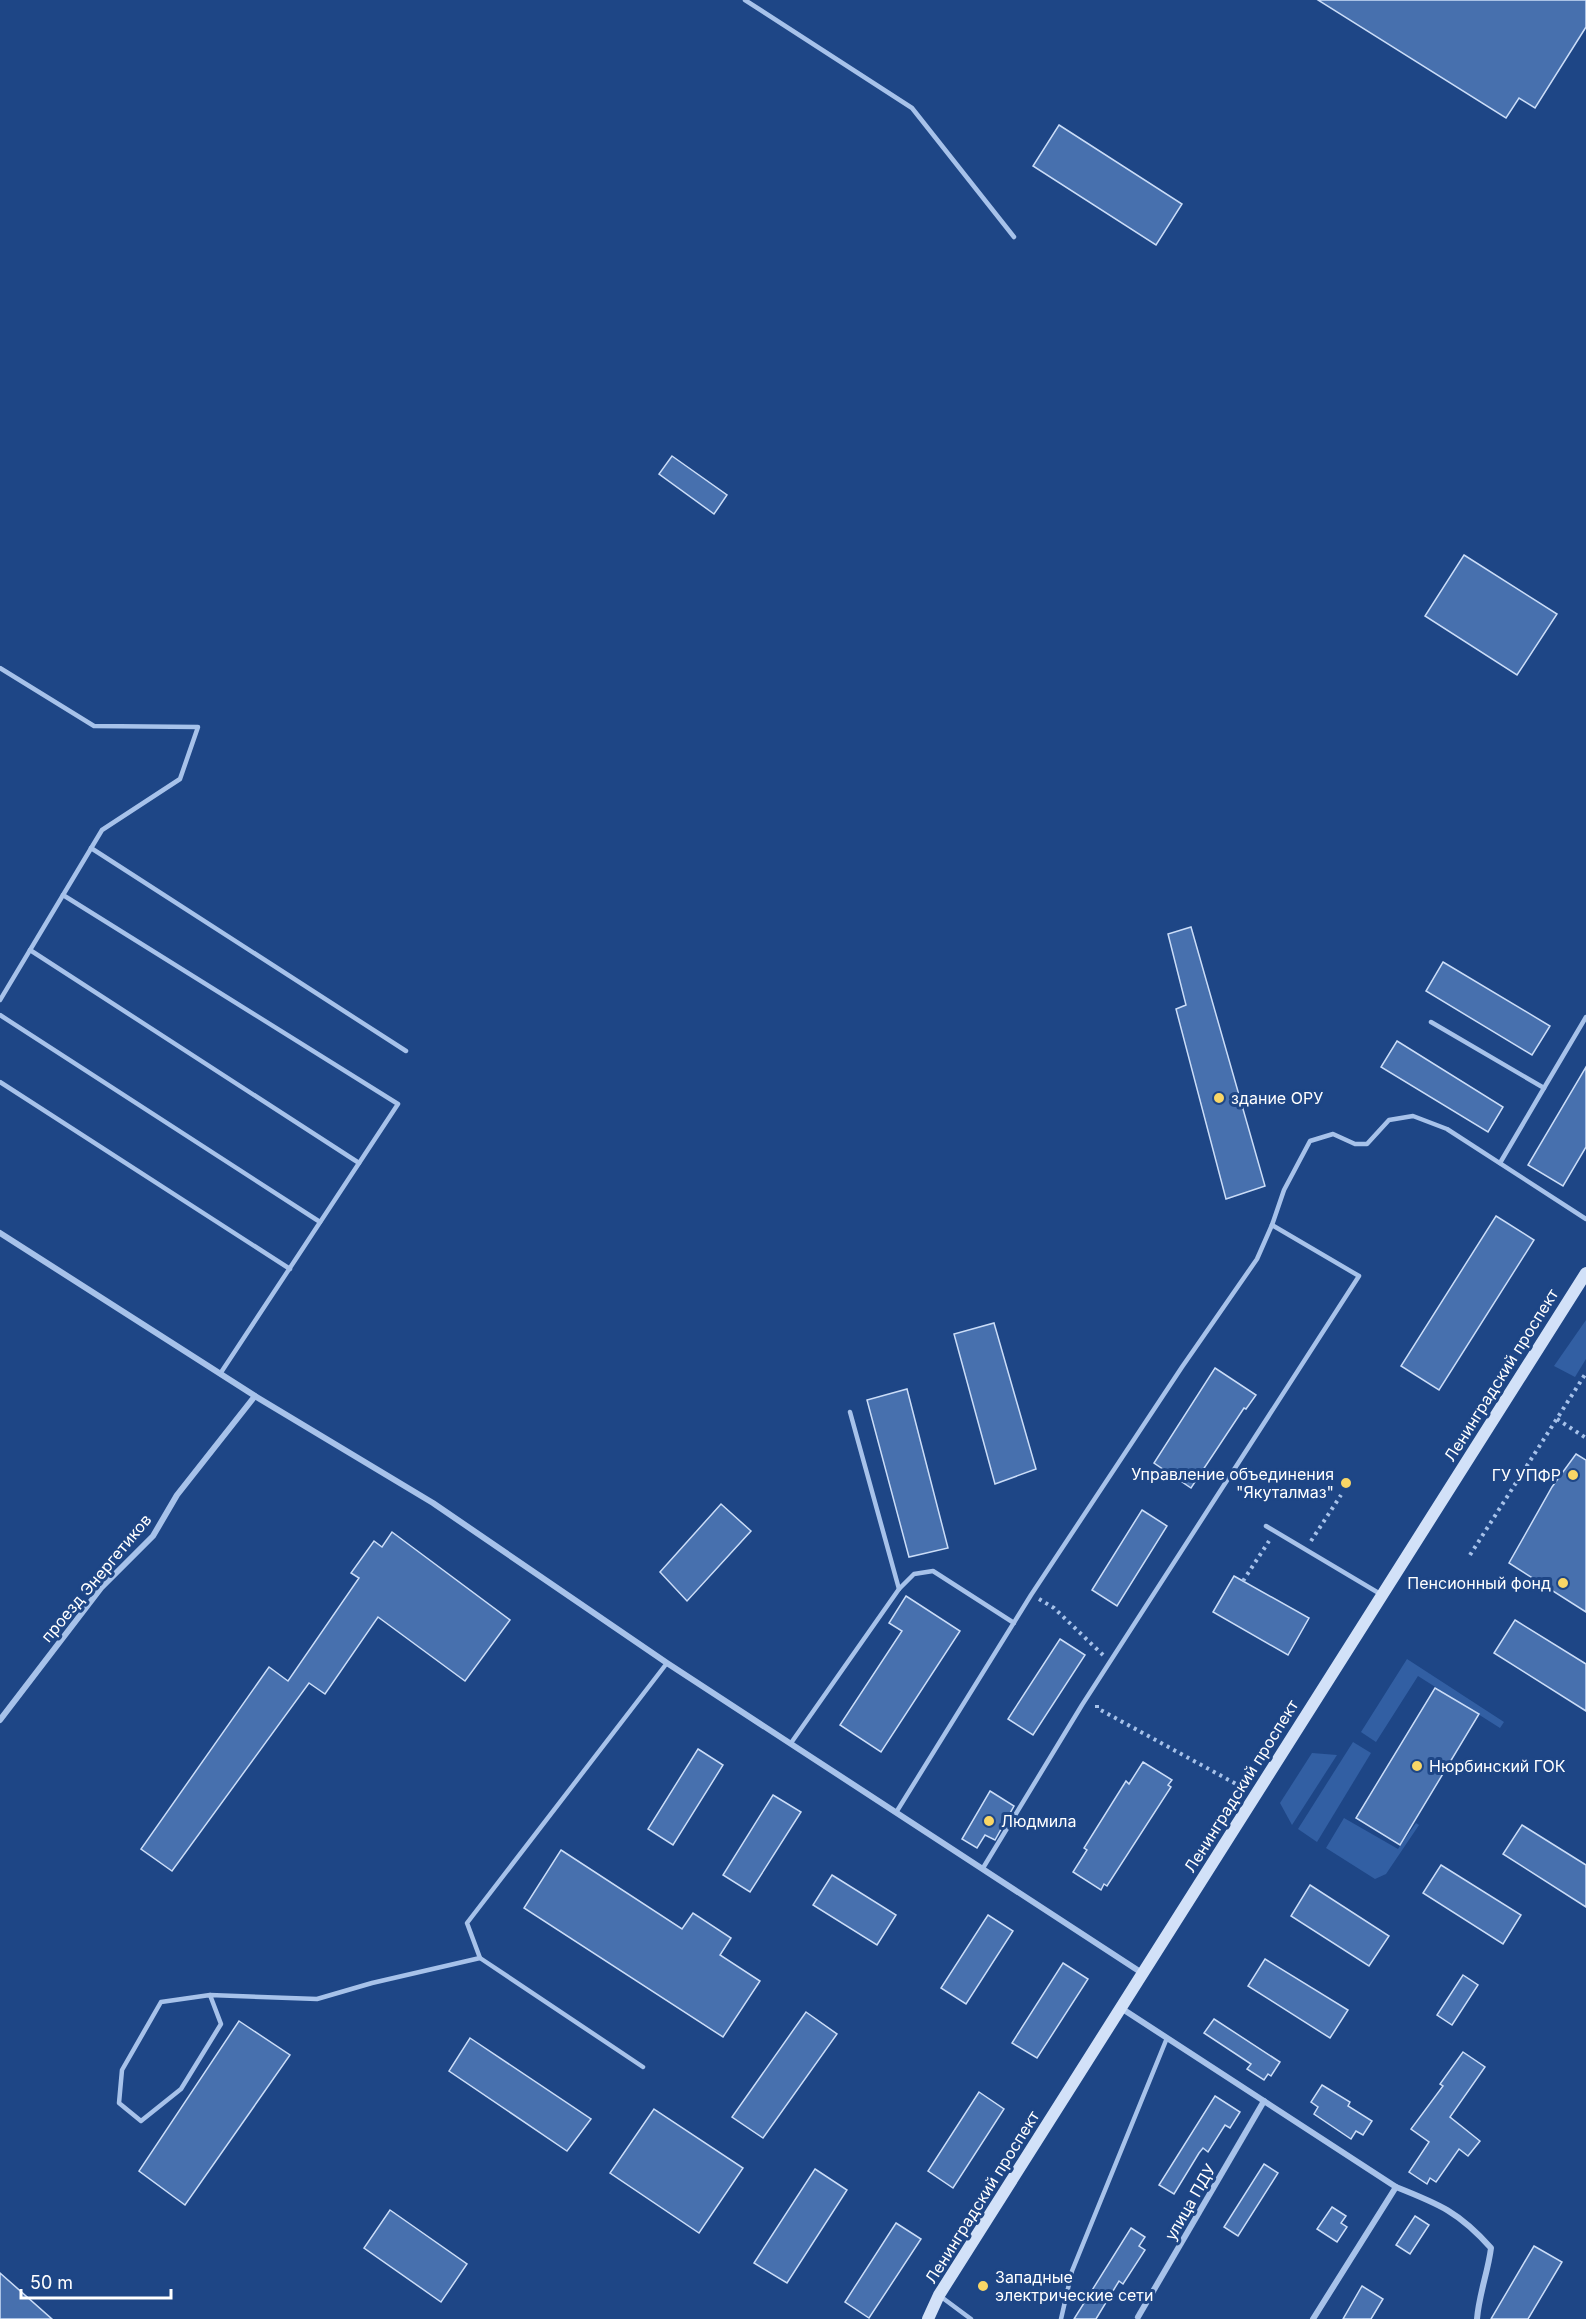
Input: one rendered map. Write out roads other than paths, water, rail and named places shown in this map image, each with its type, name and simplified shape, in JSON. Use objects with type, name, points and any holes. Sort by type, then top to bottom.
[{"type":"main road","name":"Ленинградский проспект","points":[[928,2319],[939,2295],[1586,1273]]},
{"type":"street","points":[[0,1233],[255,1396],[433,1503],[667,1663],[1142,1973]]},
{"type":"street","name":"проезд Энергетиков","points":[[0,1720],[101,1588],[153,1536],[177,1495],[255,1396]]},
{"type":"street","points":[[1121,2007],[1396,2187],[1442,2205],[1471,2225],[1491,2248],[1489,2265],[1478,2302],[1477,2319]]},
{"type":"street","name":"улица ПДУ","points":[[1138,2317],[1264,2101]]},
{"type":"street","points":[[1313,2319],[1396,2187]]},
{"type":"lane","points":[[745,0],[912,108],[1014,237]]},
{"type":"lane","points":[[0,668],[94,726],[198,727],[180,779],[102,830],[0,1000]]},
{"type":"lane","points":[[91,848],[406,1051]]},
{"type":"lane","points":[[63,894],[398,1104],[220,1374]]},
{"type":"lane","points":[[30,950],[359,1163]]},
{"type":"lane","points":[[0,1015],[320,1222]]},
{"type":"lane","points":[[1500,1163],[1586,1017]]},
{"type":"lane","points":[[1431,1022],[1544,1088]]},
{"type":"lane","points":[[0,1082],[290,1269]]},
{"type":"lane","points":[[897,1811],[1014,1623],[1175,1377],[1257,1258],[1284,1190],[1310,1141],[1333,1134],[1355,1144],[1367,1144],[1389,1120],[1413,1116],[1448,1129],[1586,1219]]},
{"type":"lane","points":[[983,1868],[1082,1705],[1359,1276],[1272,1225]]},
{"type":"lane","points":[[850,1412],[899,1589]]},
{"type":"lane","points":[[1266,1526],[1382,1595]]},
{"type":"lane","points":[[791,1743],[899,1589],[914,1574],[933,1571],[1014,1623]]},
{"type":"lane","points":[[643,2067],[480,1958],[467,1923],[667,1663]]},
{"type":"lane","points":[[210,1995],[220,2024],[181,2090],[141,2121],[119,2103],[122,2070],[161,2002],[210,1995],[317,1999],[372,1983],[480,1958]]},
{"type":"lane","points":[[1061,2319],[1072,2271],[1167,2038]]},
{"type":"lane","points":[[939,2295],[972,2319]]},
{"type":"place","name":"здание ОРУ","points":[[1219,1098]]},
{"type":"place","name":"ГУ УПФР","points":[[1573,1475]]},
{"type":"place","name":"Управление объединения \"Якуталмаз\"","points":[[1346,1483]]},
{"type":"place","name":"Пенсионный фонд","points":[[1563,1583]]},
{"type":"place","name":"Нюрбинский ГОК","points":[[1417,1766]]},
{"type":"place","name":"Людмила","points":[[989,1821]]},
{"type":"place","name":"Западные электрические сети","points":[[983,2286]]}]
